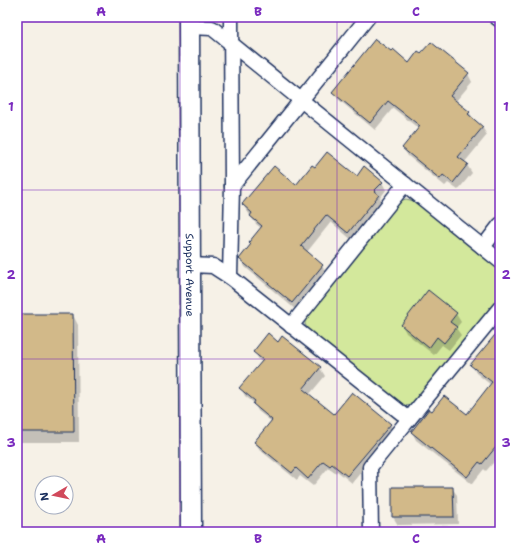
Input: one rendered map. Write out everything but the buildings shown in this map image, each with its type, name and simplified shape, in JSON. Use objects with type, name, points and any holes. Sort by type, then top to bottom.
[{"type":"street","points":[[230,277],[232,186],[231,17]]},
{"type":"street","points":[[232,186],[368,17]]},
{"type":"street","points":[[496,17],[500,20]]},
{"type":"street","points":[[189,22],[212,28],[500,261]]},
{"type":"street","name":"Support Avenue","points":[[189,22],[191,532]]},
{"type":"street","points":[[291,326],[405,184]]},
{"type":"street","points":[[483,247],[500,225]]},
{"type":"street","points":[[190,265],[213,266],[230,277],[409,419]]},
{"type":"street","points":[[371,532],[370,467],[500,308]]},
{"type":"green space","points":[[406,199],[418,202],[500,268],[500,298],[413,406],[398,405],[309,332],[305,324],[305,319],[400,201]]}]
